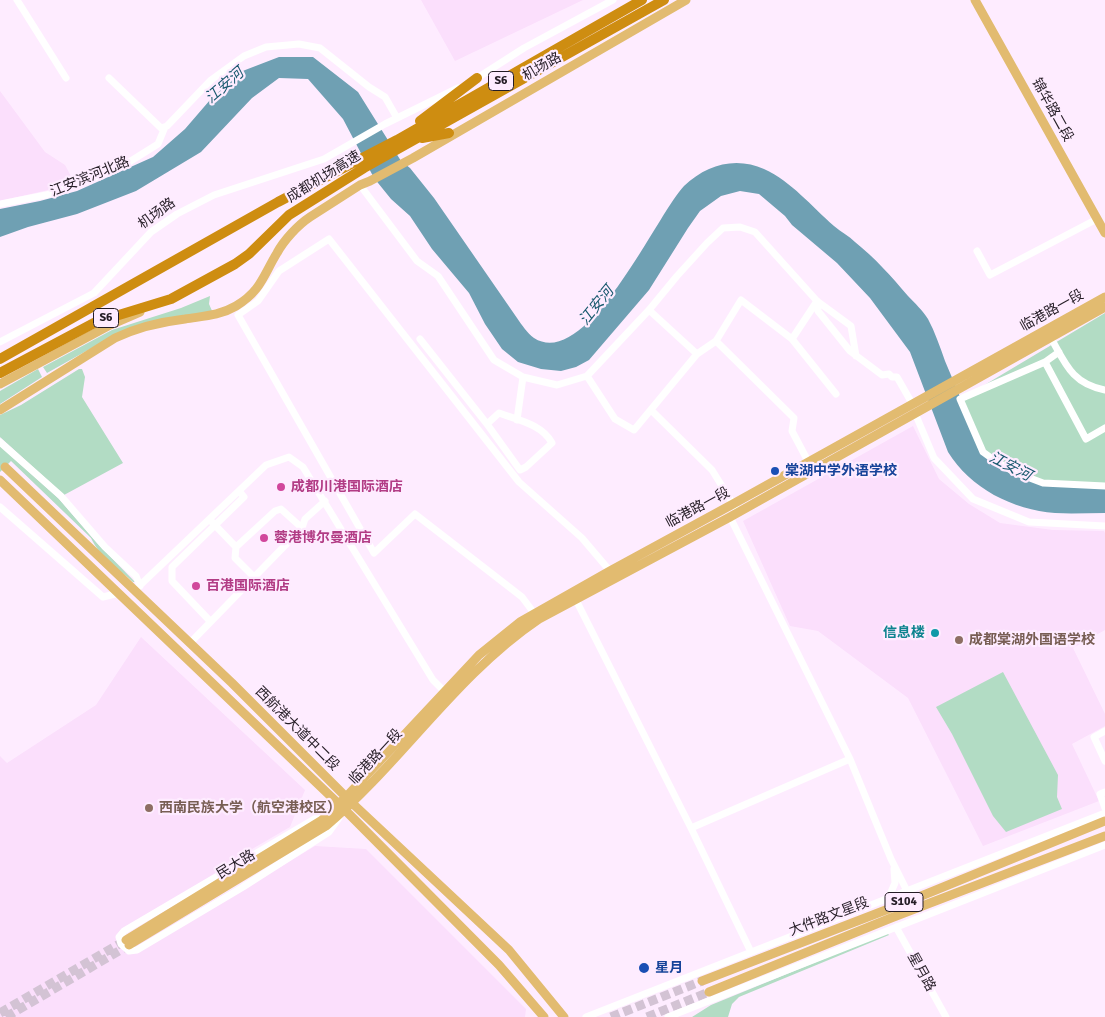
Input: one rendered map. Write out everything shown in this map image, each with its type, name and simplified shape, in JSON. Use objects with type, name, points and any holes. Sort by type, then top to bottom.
[{"type":"highway","name":"成都机场高速","points":[[0,359],[278,202],[362,163],[395,145],[413,140],[611,23],[642,0]]},
{"type":"highway","name":"成都机场高速","points":[[395,145],[403,136],[611,23],[664,0]]},
{"type":"highway","points":[[403,136],[428,114],[457,95],[477,78]]},
{"type":"highway","points":[[413,140],[448,133]]},
{"type":"highway","name":"成都机场高速","points":[[0,373],[96,322],[171,299],[235,264],[249,254],[289,215],[362,163]]},
{"type":"main road","name":"机场路","points":[[0,410],[115,338],[128,332],[147,325],[219,315],[236,306],[255,292],[277,252],[302,222],[360,185],[430,149],[686,0]]},
{"type":"main road","name":"锦华路二段","points":[[975,0],[1105,233]]},
{"type":"main road","points":[[430,149],[448,133],[487,112],[503,107]]},
{"type":"main road","name":"临港路一段","points":[[959,384],[1105,297]]},
{"type":"main road","points":[[0,384],[110,325],[171,299]]},
{"type":"main road","name":"临港路一段","points":[[350,800],[447,695],[479,655],[534,613],[574,596],[734,511],[924,403],[1050,338],[1105,307]]},
{"type":"main road","name":"西航港大道中二段","points":[[5,467],[137,588],[190,643],[350,800],[509,950],[564,1017]]},
{"type":"main road","points":[[0,480],[342,808],[499,964],[544,1017]]},
{"type":"main road","name":"临港路一段","points":[[447,695],[514,636],[610,570],[734,511]]},
{"type":"main road","name":"民大路","points":[[128,942],[342,808],[350,800]]},
{"type":"main road","name":"大件路文星段","points":[[702,981],[1105,821]]},
{"type":"main road","name":"大件路文星段","points":[[709,992],[891,918],[1105,836]]},
{"type":"street","points":[[17,0],[66,78]]},
{"type":"street","name":"机场路","points":[[0,342],[94,293],[151,232],[177,214],[214,195],[324,159],[385,124],[477,78],[524,48],[613,0]]},
{"type":"street","name":"江安滨河北路","points":[[0,204],[46,195],[82,183],[126,164],[158,144],[165,127],[211,80],[244,56],[266,47],[299,44],[320,48],[369,87],[385,96],[397,118]]},
{"type":"street","points":[[109,78],[161,128],[165,127]]},
{"type":"street","points":[[360,185],[416,261],[438,276],[494,360],[523,377],[557,385],[587,376],[649,310],[683,269],[723,228],[740,227],[755,232],[817,301],[851,326],[856,356]]},
{"type":"street","points":[[977,251],[990,275],[1097,219]]},
{"type":"street","points":[[534,613],[522,597],[415,514],[374,553],[238,315],[258,301],[279,271],[328,239],[519,482],[582,538],[610,570]]},
{"type":"street","points":[[587,376],[614,419],[634,430],[697,354],[716,341],[741,300],[792,339],[836,394]]},
{"type":"street","points":[[792,339],[817,301]]},
{"type":"street","points":[[817,301],[818,311],[850,351],[882,375],[889,374],[892,377],[897,377],[914,409],[934,458],[973,498],[1029,522],[1105,526]]},
{"type":"street","points":[[649,310],[697,354]]},
{"type":"street","points":[[1050,338],[1066,365],[1079,380],[1105,390]]},
{"type":"street","points":[[420,339],[487,424],[520,470],[526,467],[552,443],[548,436],[534,426],[499,413],[487,424]]},
{"type":"street","points":[[716,341],[794,418],[792,431],[811,466]]},
{"type":"street","points":[[1059,352],[1045,362],[960,399],[983,452],[1014,472],[1043,483],[1105,486]]},
{"type":"street","points":[[1045,362],[1086,438],[1105,428]]},
{"type":"street","points":[[517,420],[523,377]]},
{"type":"street","points":[[651,410],[712,470],[734,511],[850,759],[891,859],[907,891]]},
{"type":"street","points":[[0,442],[61,496],[105,547],[136,576],[137,588]]},
{"type":"street","points":[[210,621],[172,581],[172,567],[239,491],[266,465],[289,457],[303,467],[433,680],[447,695]]},
{"type":"street","points":[[190,643],[302,528],[305,519],[325,501]]},
{"type":"street","points":[[0,507],[103,597],[119,593]]},
{"type":"street","points":[[254,577],[235,558],[236,547],[275,511],[281,509],[302,528]]},
{"type":"street","points":[[137,588],[212,522]]},
{"type":"street","points":[[212,522],[236,547]]},
{"type":"street","points":[[574,596],[750,952]]},
{"type":"street","points":[[1105,731],[1094,737],[1105,760]]},
{"type":"street","points":[[690,828],[850,759]]},
{"type":"street","points":[[1105,792],[1100,794],[1105,808]]},
{"type":"street","points":[[342,808],[329,832],[243,887],[137,950],[129,952],[121,944],[119,937],[124,931],[342,808]]},
{"type":"street","points":[[586,1017],[1105,813]]},
{"type":"street","points":[[668,1017],[1105,845]]},
{"type":"street","points":[[888,899],[895,883],[891,859]]},
{"type":"street","name":"星月路","points":[[896,927],[946,1017]]},
{"type":"shaded area","points":[[421,0],[583,0],[455,61]]},
{"type":"shaded area","points":[[0,91],[45,152],[65,165],[73,180],[57,188],[0,201]]},
{"type":"shaded area","name":"成都棠湖外国语学校","points":[[913,426],[939,479],[969,504],[1000,523],[1053,530],[1104,531],[1105,533],[1105,630],[1073,648],[1105,714],[1105,726],[1072,744],[1099,801],[983,846],[908,698],[818,631],[790,626],[743,521]]},
{"type":"shaded area","name":"西南民族大学（航空港校区）","points":[[141,637],[305,790],[290,827],[228,863],[234,873],[124,935],[131,948],[241,884],[244,889],[315,846],[366,849],[526,1009],[525,1017],[0,1017],[0,756],[7,763],[96,705]]},
{"type":"green space","points":[[210,296],[209,304],[213,313],[122,331],[47,373],[43,367],[112,330],[181,308]]},
{"type":"green space","points":[[1105,313],[1105,487],[1043,483],[983,452],[961,399]]},
{"type":"green space","points":[[38,369],[42,377],[0,404],[0,391]]},
{"type":"green space","points":[[79,369],[82,369],[85,377],[82,397],[123,463],[64,495],[0,437],[0,415],[21,405]]},
{"type":"green space","points":[[0,446],[59,499],[97,543],[135,582],[104,556],[91,538],[11,461],[0,472]]},
{"type":"green space","points":[[1003,672],[1058,775],[1057,797],[1062,809],[1006,832],[993,816],[952,734],[936,707]]},
{"type":"green space","points":[[887,933],[889,935],[739,997],[732,1004],[728,1017],[692,1017],[711,1005]]},
{"type":"water","name":"江安河","points":[[279,57],[313,57],[358,92],[401,161],[410,168],[434,198],[521,323],[534,338],[555,342],[576,333],[598,312],[619,285],[672,202],[684,186],[696,176],[716,166],[729,163],[751,164],[774,174],[792,187],[869,255],[924,313],[933,329],[983,452],[1043,483],[1105,487],[1105,513],[1055,513],[1024,507],[994,495],[968,476],[948,452],[910,352],[870,298],[837,263],[759,194],[740,191],[721,196],[700,211],[649,290],[589,360],[576,367],[561,371],[541,369],[518,362],[502,349],[485,324],[469,293],[432,249],[410,216],[391,199],[374,178],[343,119],[308,79],[279,78],[252,98],[201,152],[136,191],[77,214],[28,227],[0,237],[0,209],[77,191],[153,157],[185,129],[210,100],[240,72]]},
{"type":"tunnel","points":[[0,1013],[126,940]]},
{"type":"tunnel","points":[[6,1017],[129,945]]},
{"type":"tunnel","points":[[611,1017],[702,981]]},
{"type":"tunnel","points":[[647,1017],[709,992]]},
{"type":"place","name":"棠湖中学外语学校","points":[[775,471]]},
{"type":"place","name":"成都川港国际酒店","points":[[281,487]]},
{"type":"place","name":"蓉港博尔曼酒店","points":[[264,538]]},
{"type":"place","name":"百港国际酒店","points":[[196,586]]},
{"type":"place","name":"信息楼","points":[[935,633]]},
{"type":"place","name":"成都棠湖外国语学校","points":[[959,640]]},
{"type":"place","name":"西南民族大学（航空港校区）","points":[[149,808]]},
{"type":"place","name":"星月","points":[[644,968]]}]
